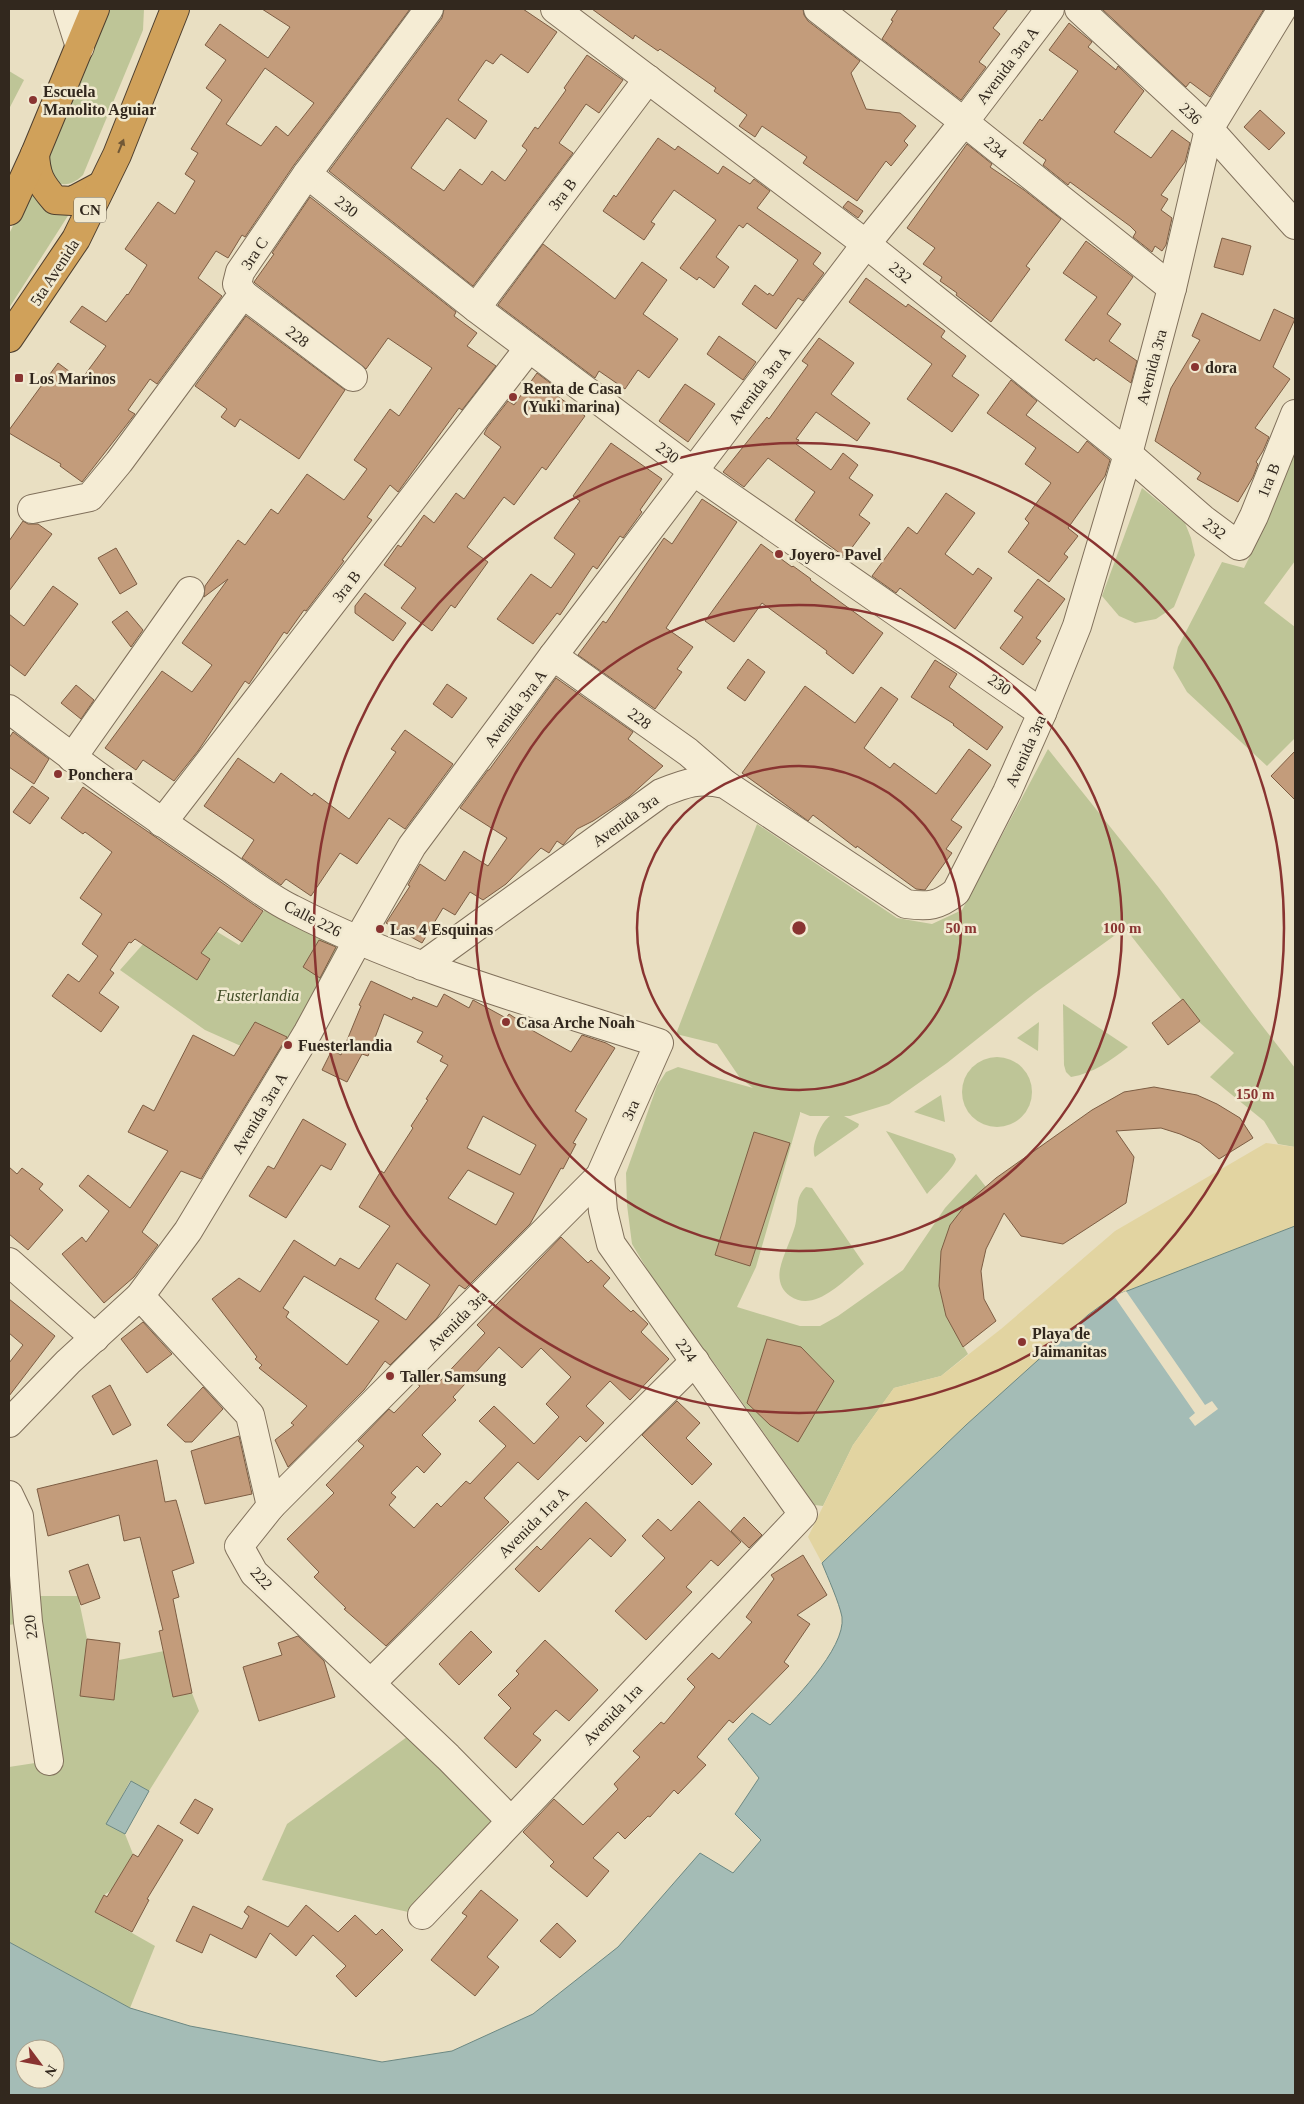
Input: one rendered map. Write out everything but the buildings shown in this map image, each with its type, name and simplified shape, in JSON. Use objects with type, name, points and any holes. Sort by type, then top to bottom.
[{"type":"highway","points":[[9,211],[35,154],[95,9]]},
{"type":"highway","points":[[150,71],[153,9]]},
{"type":"highway","name":"5ta Avenida","points":[[9,338],[76,239],[117,155],[175,9]]},
{"type":"highway","points":[[35,154],[36,172],[54,200],[72,201],[102,185]]},
{"type":"street","points":[[68,9],[80,47]]},
{"type":"street","name":"3ra C","points":[[32,509],[90,497],[119,462],[243,294],[237,284],[240,272],[308,174],[429,9]]},
{"type":"street","name":"232","points":[[555,9],[866,244],[1128,454],[1204,520],[1239,546]]},
{"type":"street","name":"234","points":[[818,9],[964,122],[1172,288]]},
{"type":"street","name":"Avenida 3ra A","points":[[9,1423],[68,1362],[140,1296],[188,1231],[308,1032],[412,846],[553,656],[866,244],[964,122],[1050,9]]},
{"type":"street","name":"236","points":[[1079,9],[1209,129],[1295,225]]},
{"type":"street","name":"Avenida 3ra","points":[[422,966],[661,793],[692,781],[707,780],[725,784],[906,904],[926,907],[943,902],[956,892],[1006,792],[1042,713],[1079,619],[1128,454],[1172,288],[1209,129],[1282,9]]},
{"type":"street","name":"3ra B","points":[[476,308],[648,79]]},
{"type":"street","name":"230","points":[[308,174],[476,308],[693,471],[1042,713]]},
{"type":"street","name":"228","points":[[243,294],[353,377]]},
{"type":"street","name":"3ra B","points":[[162,823],[529,348]]},
{"type":"street","name":"1ra B","points":[[1239,546],[1254,516],[1295,414]]},
{"type":"street","points":[[72,758],[190,591]]},
{"type":"street","name":"228","points":[[553,656],[688,752],[725,784]]},
{"type":"street","name":"Calle 226","points":[[9,708],[72,758],[162,823],[290,908],[358,940],[422,966],[660,1044]]},
{"type":"street","name":"3ra","points":[[600,1176],[660,1044]]},
{"type":"street","name":"Avenida 3ra","points":[[271,1506],[600,1176]]},
{"type":"street","name":"224","points":[[600,1176],[603,1211],[611,1244],[803,1514]]},
{"type":"street","points":[[9,1262],[95,1338]]},
{"type":"street","points":[[140,1296],[250,1415],[271,1506]]},
{"type":"street","name":"Avenida 1ra A","points":[[371,1683],[695,1361]]},
{"type":"street","name":"220","points":[[9,1495],[19,1516],[28,1622],[49,1761]]},
{"type":"street","name":"222","points":[[271,1506],[239,1546],[254,1573],[448,1757],[510,1820]]},
{"type":"street","name":"Avenida 1ra","points":[[422,1915],[510,1820],[803,1514]]},
{"type":"green space","points":[[107,9],[144,9],[143,30],[83,175],[69,184],[52,182],[45,160]]},
{"type":"green space","points":[[9,71],[24,80],[9,109]]},
{"type":"green space","points":[[30,191],[40,203],[71,211],[9,308],[9,234]]},
{"type":"green space","points":[[1295,452],[1295,561],[1264,603],[1295,627],[1295,738],[1267,766],[1187,692],[1173,668],[1178,647],[1222,562],[1244,568],[1260,536]]},
{"type":"green space","points":[[1142,488],[1185,523],[1195,555],[1174,607],[1156,619],[1135,623],[1119,616],[1102,596]]},
{"type":"green space","points":[[1048,749],[1159,888],[1295,1068],[1295,1147],[1278,1144],[1264,1121],[1210,1077],[1234,1053],[1198,1021],[1125,928],[1035,993],[947,1063],[889,1104],[850,1116],[844,1116],[859,1124],[858,1127],[815,1157],[814,1147],[817,1135],[830,1116],[810,1116],[800,1112],[756,1267],[737,1307],[800,1326],[820,1326],[838,1316],[903,1270],[945,1208],[976,1174],[986,1187],[941,1251],[939,1286],[946,1316],[968,1354],[941,1376],[894,1388],[853,1445],[823,1506],[815,1505],[718,1368],[662,1294],[632,1244],[627,1205],[626,1173],[657,1086],[666,1072],[678,1067],[753,1088],[740,1078],[717,1044],[676,1034],[757,824],[897,918],[932,924],[962,910]]},
{"type":"green space","name":"Fusterlandia","points":[[268,905],[344,952],[279,1063],[205,1030],[120,970],[176,907],[239,945]]},
{"type":"green space","points":[[1063,1004],[1128,1047],[1108,1062],[1071,1077],[1066,1072],[1064,1065]]},
{"type":"green space","points":[[1039,1022],[1038,1051],[1017,1038]]},
{"type":"green space","points":[[997,1057],[1010,1060],[1022,1067],[1029,1079],[1032,1092],[1029,1105],[1022,1117],[1010,1124],[997,1127],[984,1124],[972,1117],[965,1105],[962,1092],[965,1079],[972,1067],[984,1060]]},
{"type":"green space","points":[[941,1095],[945,1122],[914,1112]]},
{"type":"green space","points":[[886,1131],[953,1154],[956,1159],[955,1163],[927,1194]]},
{"type":"green space","points":[[806,1187],[812,1188],[864,1264],[829,1292],[809,1301],[800,1300],[787,1294],[782,1288],[779,1277],[781,1264],[795,1226],[798,1200]]},
{"type":"green space","points":[[9,1496],[26,1596],[78,1596],[87,1639],[81,1696],[114,1700],[119,1660],[164,1651],[173,1697],[192,1693],[199,1711],[149,1791],[130,1781],[107,1824],[125,1834],[133,1854],[112,1890],[104,1895],[95,1912],[155,1946],[130,2008],[9,1942],[9,1767],[48,1761],[28,1622],[9,1625]]},
{"type":"green space","points":[[418,1729],[510,1820],[422,1915],[262,1880],[287,1824]]},
{"type":"sand","name":"Playa de Jaimanitas","points":[[1266,1143],[1295,1147],[1295,1226],[1114,1296],[1088,1315],[966,1425],[822,1563],[808,1537],[853,1445],[894,1388],[941,1376],[1001,1329],[1115,1231]]},
{"type":"water","points":[[1295,1226],[1295,2095],[9,2095],[9,1942],[130,2008],[190,2026],[382,2062],[452,2051],[533,2014],[618,1947],[700,1853],[733,1873],[761,1840],[735,1814],[759,1778],[728,1739],[752,1713],[770,1725],[803,1690],[827,1659],[841,1630],[842,1617],[822,1563],[966,1425],[1088,1315],[1114,1296]]},
{"type":"water","points":[[131,1781],[149,1791],[125,1834],[106,1824]]},
{"type":"pier","points":[[1126,1291],[1205,1405],[1212,1401],[1218,1409],[1195,1426],[1189,1418],[1195,1413],[1114,1296]]},
{"type":"place","name":"Escuela Manolito Aguiar","points":[[33,100]]},
{"type":"place","name":"dora","points":[[1195,367]]},
{"type":"place","name":"Los Marinos","points":[[19,378]]},
{"type":"place","name":"Renta de Casa (Yuki marina)","points":[[513,397]]},
{"type":"place","name":"Joyero- Pavel","points":[[779,554]]},
{"type":"place","name":"Ponchera","points":[[58,774]]},
{"type":"place","name":"Las 4 Esquinas","points":[[380,929]]},
{"type":"place","name":"Casa Arche Noah","points":[[506,1022]]},
{"type":"place","name":"Fuesterlandia","points":[[288,1045]]},
{"type":"place","name":"Playa de Jaimanitas","points":[[1022,1342]]},
{"type":"place","name":"Taller Samsung","points":[[390,1376]]}]
